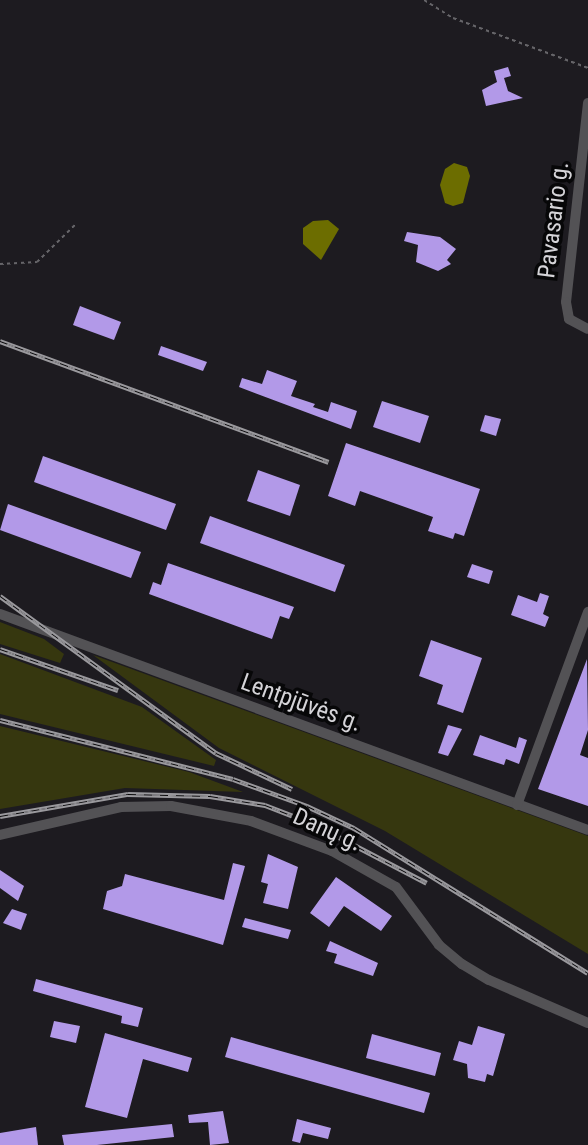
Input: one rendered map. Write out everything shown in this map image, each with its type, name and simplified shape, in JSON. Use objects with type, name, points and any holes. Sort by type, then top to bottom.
[{"type":"street","name":"Pavasario g.","points":[[588,103],[566,302],[569,319],[588,329]]},
{"type":"street","points":[[517,805],[588,612]]},
{"type":"street","name":"Lentpjūvės g.","points":[[0,614],[588,830]]},
{"type":"street","name":"Danų g.","points":[[0,835],[121,807],[171,806],[251,821],[332,851],[396,887],[439,945],[462,964],[588,1024]]},
{"type":"path","points":[[424,0],[453,18],[588,68]]},
{"type":"path","points":[[0,264],[37,262],[76,224]]},
{"type":"shaded area","points":[[454,163],[467,167],[470,176],[463,203],[453,206],[445,203],[440,185],[445,169]]},
{"type":"shaded area","points":[[328,220],[339,229],[321,260],[303,244],[303,228],[313,221]]},
{"type":"shaded area","points":[[0,622],[44,639],[64,654],[60,663],[0,644]]},
{"type":"shaded area","points":[[0,654],[142,707],[216,760],[214,766],[0,714]]},
{"type":"shaded area","points":[[93,655],[588,836],[588,954],[385,831],[219,748]]},
{"type":"shaded area","points":[[0,726],[189,772],[243,792],[125,788],[0,809]]},
{"type":"building","points":[[508,67],[511,76],[504,78],[508,91],[523,98],[486,106],[482,90],[497,82],[494,71]]},
{"type":"building","points":[[407,232],[440,237],[456,249],[447,260],[451,264],[438,271],[416,262],[418,245],[404,241]]},
{"type":"building","points":[[80,306],[121,322],[114,340],[73,325]]},
{"type":"building","points":[[161,346],[207,362],[203,371],[158,355]]},
{"type":"building","points":[[267,370],[297,381],[291,396],[315,404],[313,407],[328,412],[331,402],[357,411],[351,429],[239,387],[242,378],[262,384]]},
{"type":"building","points":[[382,401],[429,416],[420,443],[373,427]]},
{"type":"building","points":[[485,415],[501,419],[496,436],[480,431]]},
{"type":"building","points":[[346,443],[480,489],[464,536],[455,533],[453,539],[428,531],[433,517],[360,491],[355,506],[328,496]]},
{"type":"building","points":[[43,456],[176,504],[166,530],[34,482]]},
{"type":"building","points":[[258,470],[300,485],[290,516],[247,501]]},
{"type":"building","points":[[8,504],[141,552],[131,578],[0,530]]},
{"type":"building","points":[[210,516],[345,565],[335,592],[200,543]]},
{"type":"building","points":[[168,563],[294,607],[289,619],[280,616],[272,639],[149,594],[153,582],[161,585]]},
{"type":"building","points":[[472,564],[493,571],[489,584],[467,577]]},
{"type":"building","points":[[540,593],[549,596],[543,614],[549,617],[545,627],[511,615],[518,595],[537,602]]},
{"type":"building","points":[[431,640],[482,658],[463,713],[437,704],[443,685],[419,676]]},
{"type":"building","points":[[587,659],[588,730],[580,755],[588,758],[588,806],[538,789]]},
{"type":"building","points":[[448,725],[462,729],[448,756],[438,753]]},
{"type":"building","points":[[480,735],[516,748],[519,737],[527,740],[519,764],[506,759],[504,765],[473,755]]},
{"type":"building","points":[[268,854],[298,867],[288,909],[263,903],[268,884],[261,882]]},
{"type":"building","points":[[233,863],[245,866],[223,945],[103,909],[107,891],[122,886],[125,874],[224,900]]},
{"type":"building","points":[[0,870],[24,886],[18,901],[0,888]]},
{"type":"building","points":[[336,877],[392,916],[381,931],[344,906],[329,927],[310,913]]},
{"type":"building","points":[[12,909],[27,914],[21,930],[3,923]]},
{"type":"building","points":[[245,918],[291,930],[288,939],[242,927]]},
{"type":"building","points":[[330,941],[378,963],[373,976],[334,963],[337,954],[326,951]]},
{"type":"building","points":[[36,979],[143,1008],[138,1027],[121,1023],[122,1016],[33,991]]},
{"type":"building","points":[[54,1021],[80,1026],[76,1043],[50,1037]]},
{"type":"building","points":[[478,1026],[505,1034],[493,1076],[487,1074],[485,1082],[468,1078],[467,1064],[453,1060],[459,1041],[472,1045]]},
{"type":"building","points":[[105,1033],[192,1058],[188,1072],[143,1059],[127,1118],[85,1107]]},
{"type":"building","points":[[372,1034],[441,1053],[435,1076],[366,1058]]},
{"type":"building","points":[[231,1037],[430,1093],[424,1113],[225,1057]]},
{"type":"building","points":[[223,1111],[229,1143],[210,1145],[208,1122],[189,1123],[188,1115]]},
{"type":"building","points":[[297,1119],[331,1128],[328,1139],[303,1133],[300,1143],[292,1141]]},
{"type":"building","points":[[172,1124],[174,1137],[97,1145],[64,1145],[62,1135]]},
{"type":"building","points":[[36,1127],[38,1145],[0,1145],[0,1133]]},
{"type":"railway","points":[[0,341],[328,462]]},
{"type":"railway","points":[[0,596],[216,753],[292,789]]},
{"type":"railway","points":[[0,649],[118,690]]},
{"type":"railway","points":[[0,720],[233,779],[307,806],[354,828],[588,973]]},
{"type":"railway","points":[[0,816],[128,794],[210,796],[265,805],[314,824],[427,883]]}]
